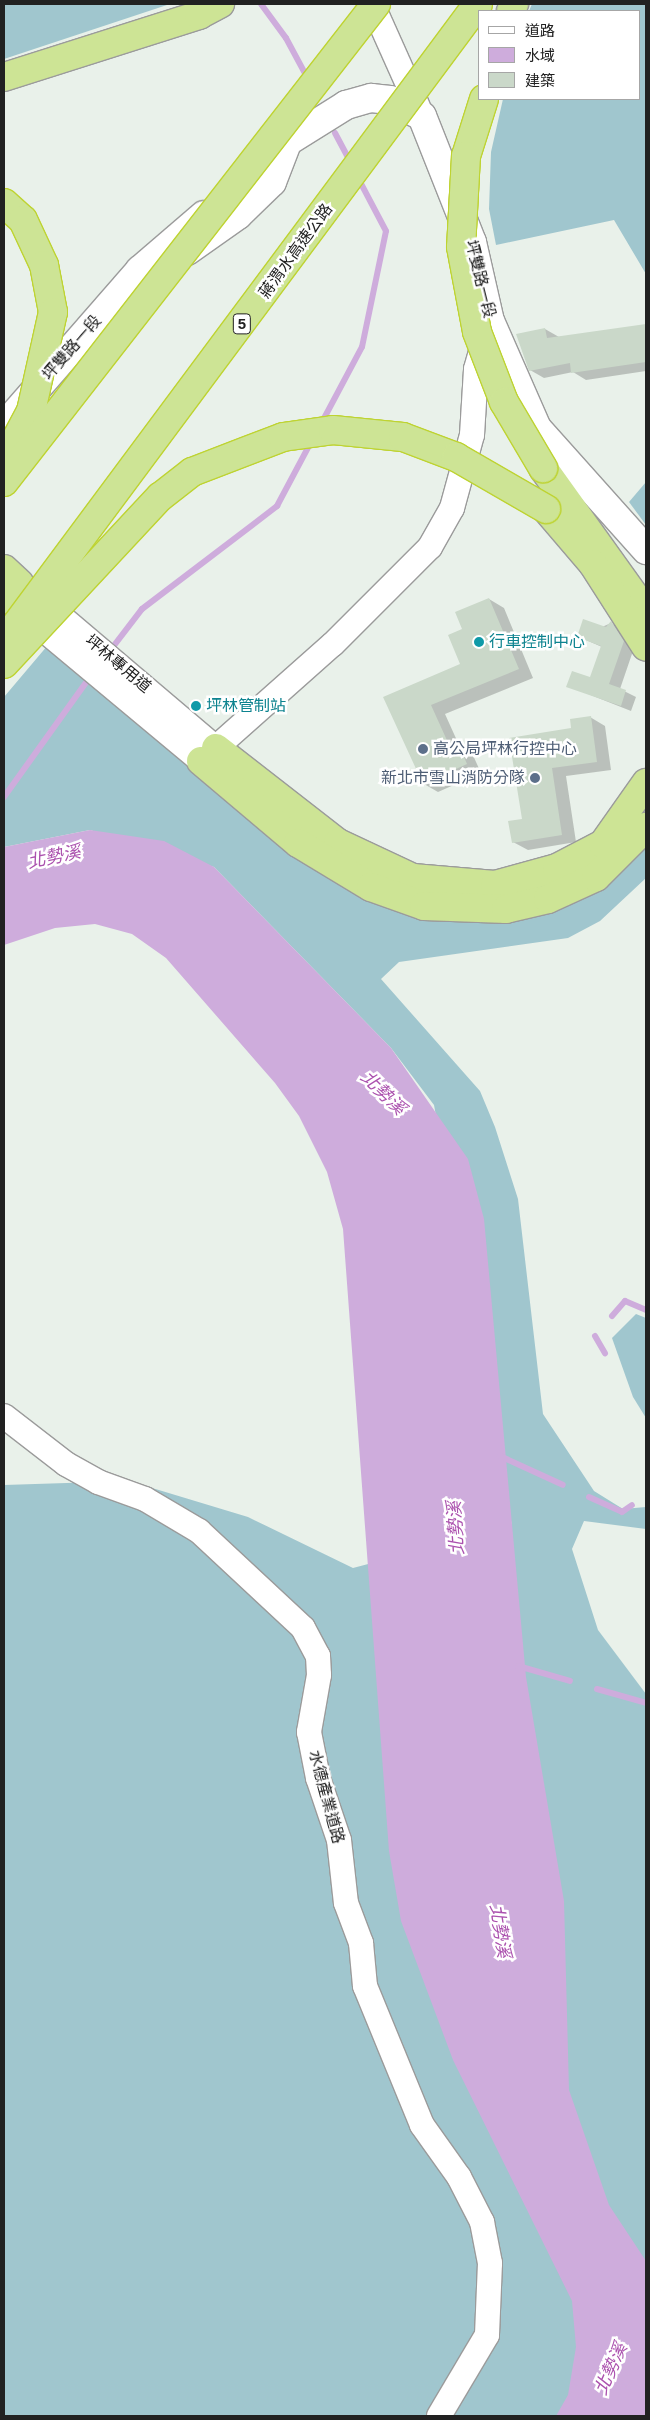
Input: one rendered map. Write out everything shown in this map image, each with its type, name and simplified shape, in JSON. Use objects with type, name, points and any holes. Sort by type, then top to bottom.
[{"type":"highway","points":[[4,482],[376,4]]},
{"type":"highway","name":"蔣渭水高速公路","points":[[4,641],[478,4]]},
{"type":"highway","points":[[4,77],[209,10]]},
{"type":"highway","points":[[484,100],[466,156],[461,247],[476,332],[504,402],[543,468],[646,612]]},
{"type":"highway","points":[[4,203],[23,220],[44,265],[53,312],[31,411],[4,462]]},
{"type":"highway","points":[[4,664],[160,497],[192,472],[283,437],[333,430],[403,437],[456,457],[546,509],[593,564],[646,647]]},
{"type":"highway","points":[[209,754],[338,843],[413,878],[495,885],[557,868],[603,844],[646,783]]},
{"type":"highway","points":[[209,754],[298,843],[371,887],[424,906],[506,909],[548,899],[596,877],[646,827]]},
{"type":"street","points":[[372,4],[422,116]]},
{"type":"street","name":"坪雙路一段","points":[[4,426],[140,270],[287,142],[346,105],[371,98],[390,100],[422,116],[453,185],[472,242],[490,321],[537,428],[646,550]]},
{"type":"street","points":[[209,754],[333,644],[430,547],[452,508],[472,436],[476,369],[490,321]]},
{"type":"street","name":"坪林專用道","points":[[7,590],[57,627],[148,701],[209,754]]},
{"type":"street","name":"水德產業道路","points":[[4,1416],[66,1464],[98,1482],[145,1499],[199,1531],[304,1628],[318,1656],[319,1675],[309,1732],[318,1778],[340,1840],[346,1903],[360,1943],[365,1986],[422,2125],[459,2177],[482,2222],[490,2263],[487,2335],[439,2416]]},
{"type":"shaded area","points":[[4,4],[170,4],[4,59]]},
{"type":"shaded area","points":[[532,4],[646,4],[646,274],[614,220],[496,245],[489,209],[491,152],[503,100],[640,100],[640,10],[529,10]]},
{"type":"shaded area","points":[[646,482],[646,525],[629,502]]},
{"type":"shaded area","points":[[48,645],[327,865],[487,913],[646,832],[646,878],[600,921],[568,938],[399,962],[381,979],[480,1091],[495,1127],[518,1199],[543,1414],[594,1491],[623,1509],[646,1507],[646,1529],[584,1521],[572,1549],[598,1630],[646,1694],[646,2416],[4,2416],[4,1485],[129,1481],[248,1517],[353,1568],[512,1526],[434,1105],[391,1048],[214,867],[90,830],[4,847],[4,697]]},
{"type":"shaded area","points":[[636,1314],[646,1318],[646,1418],[633,1397],[612,1338]]},
{"type":"water","name":"北勢溪","points":[[90,830],[164,841],[214,867],[391,1048],[468,1159],[484,1219],[526,1677],[564,1901],[569,2090],[609,2205],[646,2261],[646,2416],[556,2416],[568,2395],[576,2347],[572,2301],[453,2060],[401,1921],[389,1851],[343,1229],[327,1172],[299,1116],[275,1083],[166,958],[132,934],[95,924],[55,928],[4,945],[4,847]]},
{"type":"building","points":[[646,324],[646,362],[571,373],[570,363],[529,371],[516,334],[545,328],[547,338]]},
{"type":"building","points":[[489,598],[519,669],[431,705],[450,747],[458,743],[467,764],[423,784],[383,697],[460,664],[448,635],[462,629],[455,612]]},
{"type":"building","points":[[583,619],[606,627],[611,621],[624,641],[609,684],[626,690],[621,706],[566,687],[572,671],[590,677],[601,646],[577,637]]},
{"type":"building","name":"新北市雪山消防分隊","points":[[591,716],[597,762],[552,768],[562,835],[512,843],[508,821],[522,819],[509,738],[571,728],[570,719]]},
{"type":"waterway","points":[[261,4],[286,38],[308,79]]},
{"type":"waterway","points":[[335,133],[351,163]]},
{"type":"waterway","points":[[321,424],[362,347],[386,231],[357,176]]},
{"type":"waterway","points":[[109,652],[142,609],[277,506],[311,442]]},
{"type":"waterway","points":[[4,797],[92,674]]},
{"type":"waterway","points":[[612,1316],[625,1301],[646,1310]]},
{"type":"waterway","points":[[595,1336],[605,1353]]},
{"type":"waterway","points":[[500,1456],[563,1485]]},
{"type":"waterway","points":[[589,1497],[622,1512],[632,1505]]},
{"type":"waterway","points":[[518,1666],[570,1681]]},
{"type":"waterway","points":[[597,1689],[646,1703]]},
{"type":"place","name":"行車控制中心","points":[[479,642]]},
{"type":"place","name":"坪林管制站","points":[[196,706]]},
{"type":"place","name":"高公局坪林行控中心","points":[[423,749]]},
{"type":"place","name":"新北市雪山消防分隊","points":[[535,778]]}]
